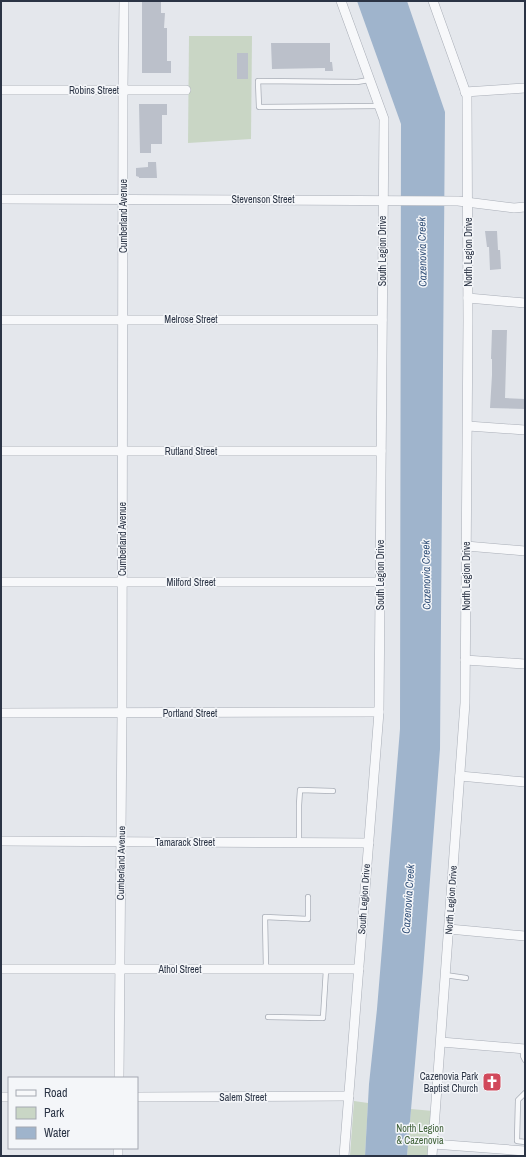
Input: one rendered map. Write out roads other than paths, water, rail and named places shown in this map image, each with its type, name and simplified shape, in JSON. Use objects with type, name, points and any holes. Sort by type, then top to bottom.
[{"type":"street","name":"Cumberland Avenue","points":[[119,1077],[122,713],[124,1]]},
{"type":"street","name":"South Legion Drive","points":[[340,1],[384,119],[386,200],[382,320],[379,712],[344,1156]]},
{"type":"street","name":"North Legion Drive","points":[[432,1156],[446,975],[464,703],[468,426],[467,96],[433,1]]},
{"type":"street","points":[[465,92],[525,88]]},
{"type":"street","name":"Robins Street","points":[[1,90],[186,90]]},
{"type":"street","name":"Stevenson Street","points":[[1,199],[468,201],[514,208],[525,207]]},
{"type":"street","points":[[468,298],[525,303]]},
{"type":"street","name":"Melrose Street","points":[[1,320],[382,320]]},
{"type":"street","points":[[468,426],[525,430]]},
{"type":"street","name":"Rutland Street","points":[[1,451],[381,451]]},
{"type":"street","points":[[466,546],[525,551]]},
{"type":"street","name":"Milford Street","points":[[1,582],[380,582]]},
{"type":"street","points":[[465,660],[525,664]]},
{"type":"street","name":"Portland Street","points":[[1,713],[379,712]]},
{"type":"street","points":[[460,776],[525,782]]},
{"type":"street","name":"Tamarack Street","points":[[1,841],[369,843]]},
{"type":"street","points":[[449,929],[525,936]]},
{"type":"street","name":"Athol Street","points":[[1,969],[359,969]]},
{"type":"street","points":[[441,1042],[524,1049]]},
{"type":"street","name":"Salem Street","points":[[138,1097],[349,1096]]},
{"type":"street","points":[[433,1144],[525,1151]]},
{"type":"lane","points":[[369,80],[357,82],[258,81],[259,107],[379,106]]},
{"type":"lane","points":[[299,843],[300,790],[333,791]]},
{"type":"lane","points":[[266,969],[265,917],[308,918],[308,897]]},
{"type":"lane","points":[[268,1017],[323,1018],[326,970]]},
{"type":"lane","points":[[446,975],[466,978]]},
{"type":"lane","points":[[524,1049],[523,1056],[525,1060]]},
{"type":"lane","points":[[525,1093],[518,1100],[517,1141],[525,1142]]},
{"type":"water","name":"Cazenovia Creek","points":[[357,1],[407,1],[445,112],[440,749],[407,1156],[365,1156],[369,1084],[377,1009],[400,729],[401,124]]},
{"type":"place","name":"Cazenovia Park Baptist Church","points":[[492,1082]]},
{"type":"park label","name":"North Legion & Cazenovia","points":[[420,1134]]}]
